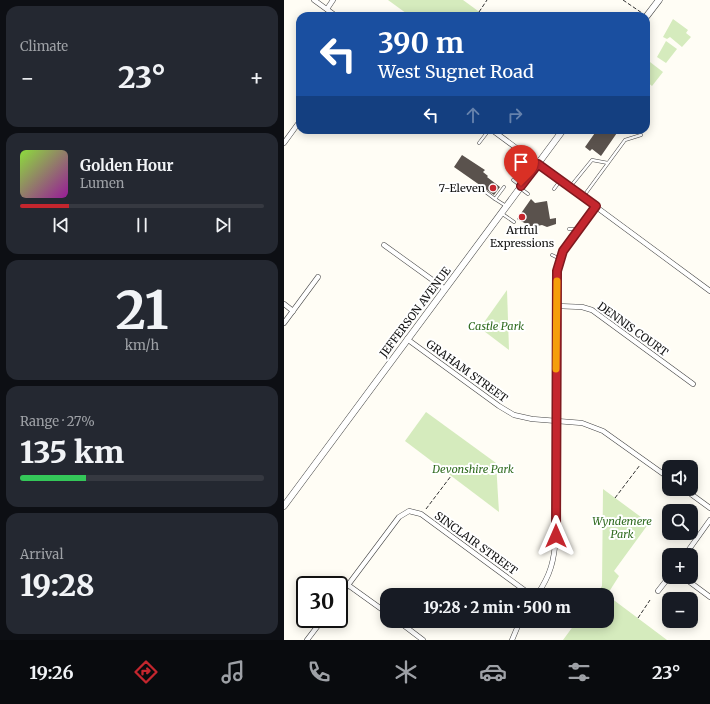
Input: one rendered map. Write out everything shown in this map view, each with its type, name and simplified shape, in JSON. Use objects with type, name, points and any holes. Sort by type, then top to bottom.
[{"type":"street","points":[[314,0],[331,12]]},
{"type":"street","points":[[327,9],[333,0]]},
{"type":"street","points":[[650,12],[659,0]]},
{"type":"street","points":[[284,143],[296,126]]},
{"type":"street","points":[[497,134],[710,291]]},
{"type":"street","name":"JEFFERSON AVENUE","points":[[284,506],[560,134]]},
{"type":"street","points":[[542,588],[548,578],[554,560],[557,271],[560,259],[568,243],[596,206]]},
{"type":"street","points":[[384,245],[445,289]]},
{"type":"street","points":[[284,323],[318,277]]},
{"type":"street","points":[[284,304],[293,311]]},
{"type":"street","name":"DENNIS COURT","points":[[556,306],[582,307],[592,310],[693,384]]},
{"type":"street","name":"GRAHAM STREET","points":[[407,339],[499,406],[514,415],[532,419],[582,422],[603,431],[662,473]]},
{"type":"street","points":[[694,496],[710,508]]},
{"type":"street","name":"SINCLAIR STREET","points":[[348,585],[399,517],[409,511],[421,514],[521,588]]},
{"type":"street","points":[[690,548],[710,520]]},
{"type":"street","points":[[658,591],[664,584]]},
{"type":"street","points":[[692,584],[710,597]]},
{"type":"street","points":[[348,585],[380,608]]},
{"type":"street","points":[[307,640],[316,628]]},
{"type":"street","points":[[407,628],[423,640]]},
{"type":"street","points":[[512,640],[517,628]]},
{"type":"lane","points":[[479,143],[487,134]]},
{"type":"lane","points":[[583,197],[625,140],[642,135]]},
{"type":"lane","points":[[570,187],[592,160],[608,163]]},
{"type":"lane","points":[[513,180],[528,194]]},
{"type":"lane","points":[[554,189],[560,180]]},
{"type":"lane","points":[[495,199],[504,187]]},
{"type":"lane","points":[[483,190],[506,207]]},
{"type":"lane","points":[[501,213],[514,222]]},
{"type":"lane","points":[[569,229],[579,229]]},
{"type":"lane","points":[[552,255],[560,259]]},
{"type":"path","points":[[479,12],[488,0]]},
{"type":"path","points":[[623,0],[639,12]]},
{"type":"path","points":[[615,498],[640,465]]},
{"type":"path","points":[[426,509],[451,476]]},
{"type":"path","points":[[638,618],[650,600]]},
{"type":"green space","points":[[388,0],[463,0],[480,12],[404,12]]},
{"type":"green space","points":[[673,19],[688,30],[686,33],[691,37],[682,47],[670,37],[667,39],[663,37]]},
{"type":"green space","points":[[666,41],[677,49],[666,63],[657,57]]},
{"type":"green space","points":[[650,62],[663,72],[652,86],[650,84]]},
{"type":"green space","name":"Castle Park","points":[[507,290],[509,350],[480,328]]},
{"type":"green space","name":"Devonshire Park","points":[[426,412],[496,463],[499,512],[405,441]]},
{"type":"green space","name":"Wyndemere Park","points":[[603,489],[649,523],[614,571],[619,576],[611,588],[601,588],[602,586]]},
{"type":"green space","points":[[614,600],[667,640],[563,640],[572,628],[614,628]]},
{"type":"building","points":[[594,134],[616,134],[601,156],[592,149],[590,151],[585,147]]},
{"type":"building","points":[[462,155],[485,170],[483,172],[488,176],[487,177],[500,187],[494,195],[454,167]]},
{"type":"building","points":[[531,199],[535,203],[547,201],[550,219],[556,218],[556,224],[547,227],[542,225],[532,227],[517,219]]},
{"type":"slow traffic","points":[[556,369],[557,281]]},
{"type":"place","name":"7-Eleven","points":[[493,188]]},
{"type":"place","name":"Artful Expressions","points":[[522,217]]},
{"type":"route","points":[[521,186],[538,164],[596,206],[563,251],[557,271],[556,536]]}]
